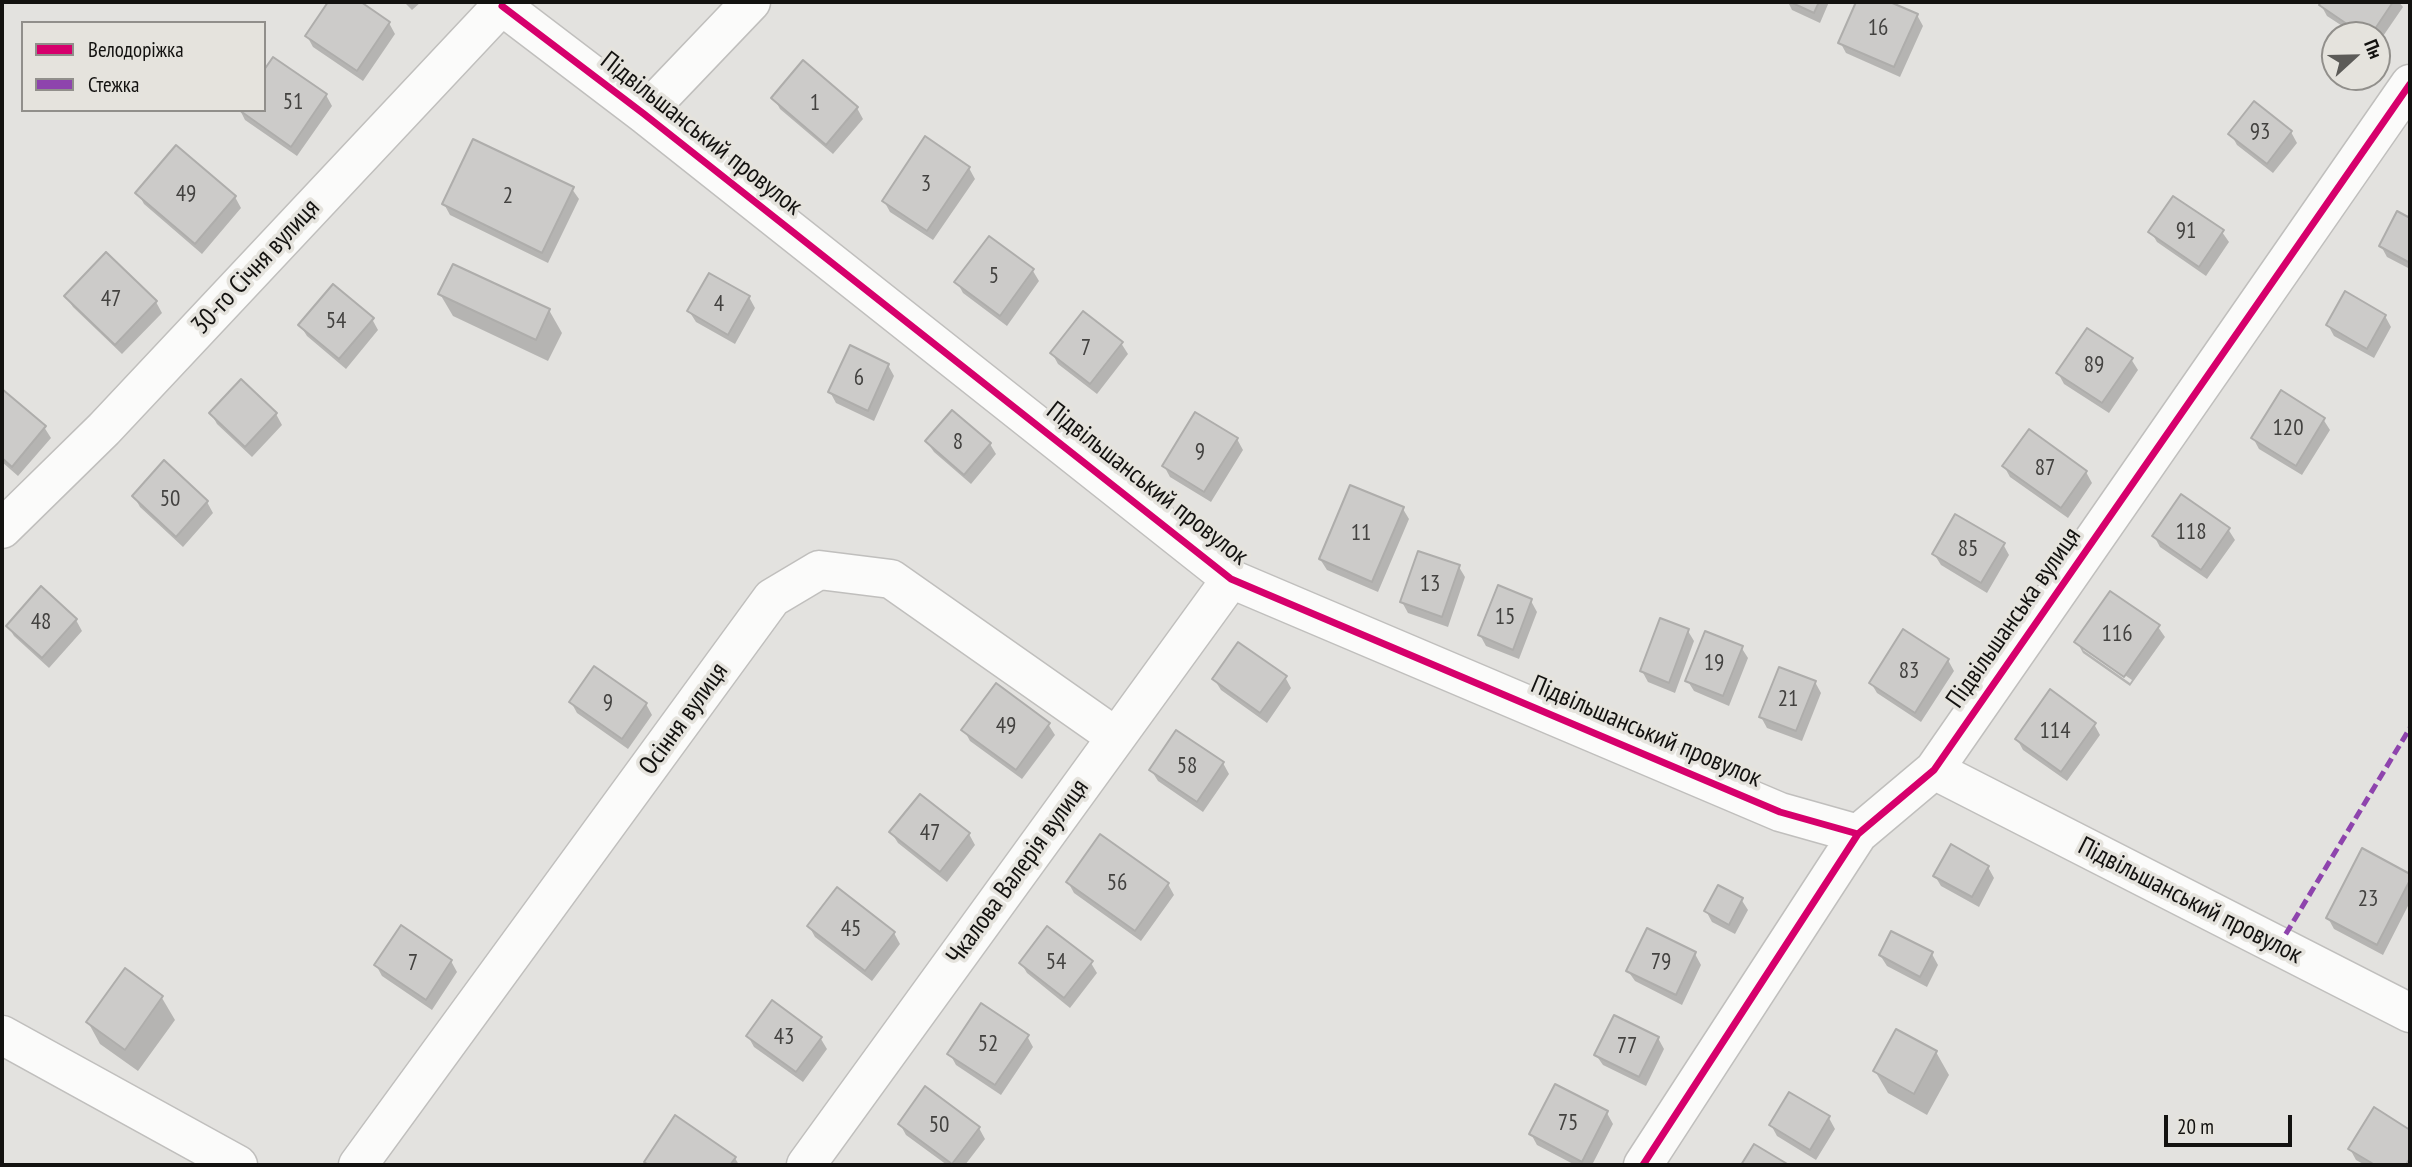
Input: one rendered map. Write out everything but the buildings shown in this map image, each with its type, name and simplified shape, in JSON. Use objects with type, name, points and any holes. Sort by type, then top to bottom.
[{"type":"street","points":[[643,114],[751,2]]},
{"type":"street","name":"Підвільшанський провулок","points":[[504,4],[1231,579],[1780,812],[1858,834]]},
{"type":"street","name":"30-го Січня вулиця","points":[[2,529],[104,429],[504,4]]},
{"type":"street","name":"Підвільшанська вулиця","points":[[1643,1165],[1858,834],[1934,770],[2410,84]]},
{"type":"street","name":"Осіння вулиця","points":[[358,1165],[772,598],[819,570],[891,579],[1116,737]]},
{"type":"street","name":"Чкалова Валерія вулиця","points":[[806,1165],[1231,579]]},
{"type":"street","name":"Підвільшанський провулок","points":[[1934,770],[2410,1013]]},
{"type":"street","points":[[2,1035],[238,1165]]},
{"type":"marked path","points":[[2278,947],[2410,728]]},
{"type":"cycle path","points":[[502,6],[644,114],[1231,579],[1780,812],[1858,834]]},
{"type":"cycle path","points":[[1643,1165],[1858,834],[1934,770],[2410,84]]}]
